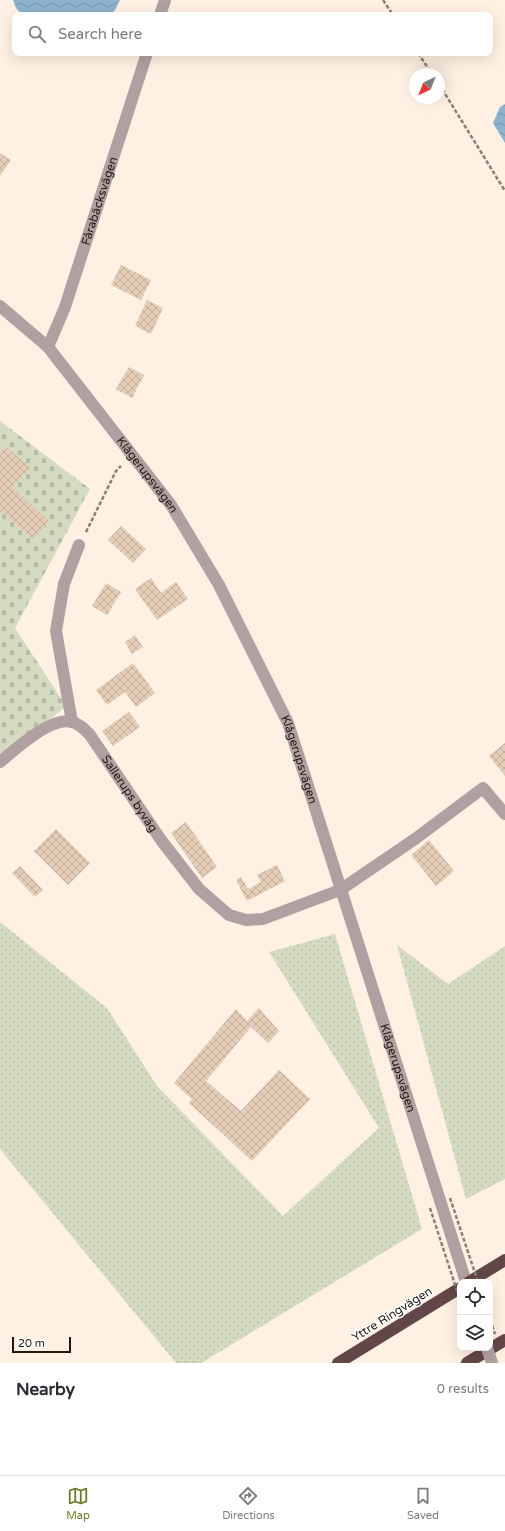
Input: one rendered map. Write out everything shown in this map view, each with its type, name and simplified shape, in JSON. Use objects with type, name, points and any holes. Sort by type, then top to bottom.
[{"type":"highway","points":[[473,1279],[505,1260]]},
{"type":"highway","name":"Yttre Ringvägen","points":[[338,1363],[457,1290]]},
{"type":"highway","points":[[467,1363],[505,1340]]},
{"type":"street","points":[[161,12],[165,0]]},
{"type":"street","name":"Fårabäcksvägen","points":[[48,347],[68,299],[146,56]]},
{"type":"street","name":"Klågerupsvägen","points":[[0,306],[48,347],[171,504],[219,586],[288,723],[440,1204],[467,1279]]},
{"type":"street","points":[[0,762],[45,727],[61,721],[72,722],[56,631],[64,584],[79,544]]},
{"type":"street","name":"Sallerups byväg","points":[[72,722],[81,726],[90,735],[161,840],[199,889],[229,915],[246,920],[263,919],[340,890],[415,839],[482,788],[505,814]]},
{"type":"street","points":[[489,1351],[492,1363]]},
{"type":"path","points":[[383,0],[391,12]]},
{"type":"path","points":[[420,56],[428,68]]},
{"type":"path","points":[[445,94],[505,191]]},
{"type":"path","points":[[79,544],[116,471],[132,454]]},
{"type":"path","points":[[440,1204],[477,1279]]},
{"type":"path","points":[[440,1204],[457,1286]]},
{"type":"green space","points":[[0,421],[90,489],[15,628],[66,706],[0,761]]},
{"type":"green space","points":[[0,922],[107,1008],[157,1086],[283,1216],[379,1128],[269,952],[335,934],[422,1229],[201,1363],[176,1363],[0,1149]]},
{"type":"green space","points":[[397,945],[448,984],[505,946],[505,1179],[466,1199]]},
{"type":"water","points":[[13,0],[120,0],[113,12],[19,12]]},
{"type":"water","points":[[505,104],[505,143],[493,123],[500,107]]},
{"type":"building","points":[[0,153],[11,160],[0,176]]},
{"type":"building","points":[[121,265],[151,280],[141,300],[111,285]]},
{"type":"building","points":[[147,300],[163,308],[151,334],[135,326]]},
{"type":"building","points":[[129,367],[144,375],[132,398],[116,389]]},
{"type":"building","points":[[5,446],[30,467],[12,487],[49,521],[33,539],[0,511],[0,452]]},
{"type":"building","points":[[121,526],[146,549],[133,563],[108,540]]},
{"type":"building","points":[[151,578],[161,593],[176,582],[188,599],[157,620],[135,589]]},
{"type":"building","points":[[106,583],[121,592],[107,615],[92,606]]},
{"type":"building","points":[[135,635],[143,647],[132,654],[125,642]]},
{"type":"building","points":[[133,663],[155,693],[136,707],[125,692],[107,705],[96,690]]},
{"type":"building","points":[[129,712],[140,727],[113,746],[102,731]]},
{"type":"building","points":[[505,743],[505,776],[489,756]]},
{"type":"building","points":[[186,822],[217,867],[202,878],[171,833]]},
{"type":"building","points":[[56,829],[90,863],[68,885],[34,851]]},
{"type":"building","points":[[429,840],[454,871],[436,886],[411,855]]},
{"type":"building","points":[[277,865],[285,881],[247,901],[236,880],[241,877],[248,889],[261,882],[257,875]]},
{"type":"building","points":[[20,866],[43,890],[35,897],[12,873]]},
{"type":"building","points":[[259,1008],[279,1031],[268,1043],[251,1027],[206,1081],[241,1111],[279,1070],[310,1099],[252,1161],[189,1103],[192,1099],[174,1083],[236,1009],[247,1021]]}]
